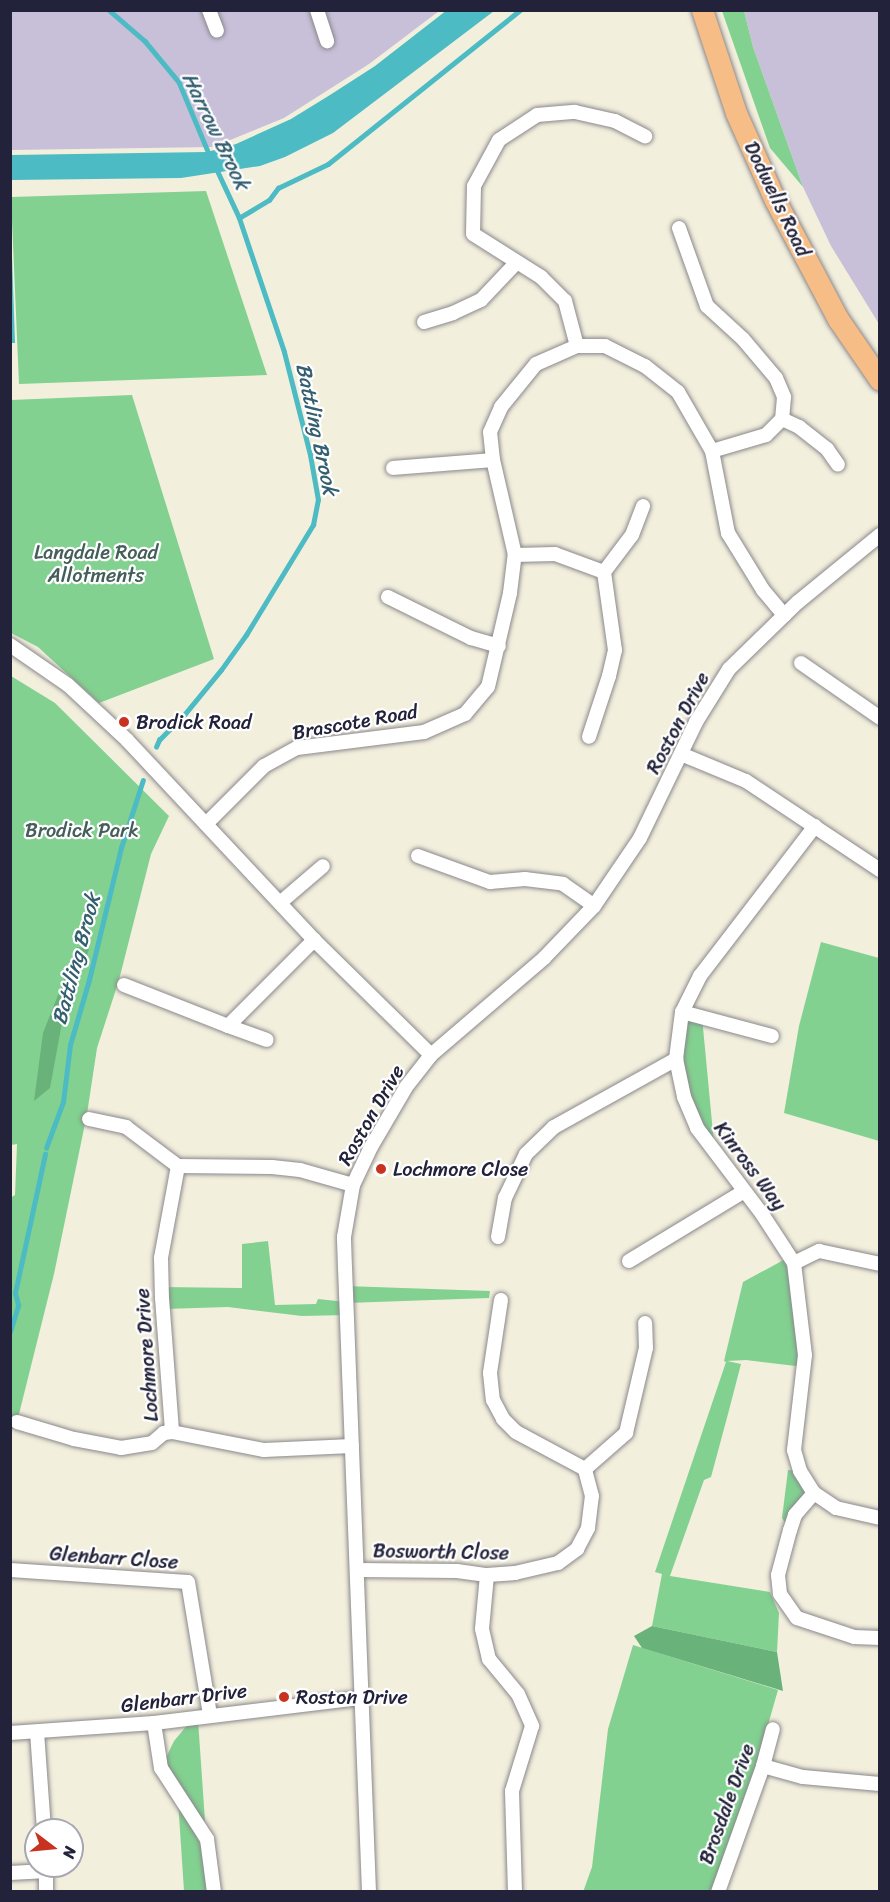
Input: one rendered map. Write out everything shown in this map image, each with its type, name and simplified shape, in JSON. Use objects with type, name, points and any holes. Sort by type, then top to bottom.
[{"type":"main road","name":"Dodwells Road","points":[[702,10],[735,113],[775,200],[838,319],[879,377]]},
{"type":"street","points":[[209,10],[217,31]]},
{"type":"street","points":[[317,10],[327,41]]},
{"type":"street","points":[[577,346],[565,302],[541,277],[473,234],[474,186],[499,140],[537,115],[575,112],[615,122],[645,136]]},
{"type":"street","points":[[679,228],[707,306],[743,339],[776,378],[784,397],[782,419],[766,435],[712,451]]},
{"type":"street","points":[[424,322],[453,313],[481,300],[516,263]]},
{"type":"street","name":"Brascote Road","points":[[206,824],[264,766],[297,748],[424,732],[465,714],[488,687],[499,646],[515,555],[493,460],[490,432],[501,407],[536,364],[577,346],[605,346],[645,366],[678,392],[712,451],[728,533],[763,590],[784,615]]},
{"type":"street","points":[[782,419],[798,427],[827,449],[838,465]]},
{"type":"street","points":[[393,468],[493,460]]},
{"type":"street","points":[[589,737],[615,650],[604,572],[632,535],[643,506]]},
{"type":"street","name":"Roston Drive","points":[[369,1892],[344,1237],[353,1185],[376,1137],[406,1087],[431,1055],[544,958],[594,906],[640,838],[696,722],[729,669],[832,572],[879,535]]},
{"type":"street","points":[[515,555],[555,554],[604,572]]},
{"type":"street","points":[[388,597],[471,638],[499,646]]},
{"type":"street","points":[[10,645],[68,685],[127,740],[281,902],[314,940],[431,1055]]},
{"type":"street","points":[[801,663],[877,710]]},
{"type":"street","points":[[681,754],[746,781],[879,870]]},
{"type":"street","name":"Kinross Way","points":[[815,826],[700,976],[682,1012],[676,1059],[684,1097],[697,1128],[794,1263],[805,1355],[794,1449],[800,1471],[814,1493],[836,1508],[879,1518]]},
{"type":"street","points":[[418,856],[490,882],[525,879],[563,884],[594,906]]},
{"type":"street","points":[[281,902],[323,866]]},
{"type":"street","points":[[228,1026],[314,940]]},
{"type":"street","points":[[124,985],[267,1040]]},
{"type":"street","points":[[682,1012],[772,1036]]},
{"type":"street","points":[[498,1237],[505,1198],[526,1154],[554,1127],[676,1059]]},
{"type":"street","points":[[89,1119],[126,1127],[178,1166],[272,1167],[300,1170],[353,1185]]},
{"type":"street","name":"Lochmore Drive","points":[[178,1166],[161,1250],[162,1298],[172,1432],[264,1450],[352,1446]]},
{"type":"street","points":[[629,1261],[742,1192]]},
{"type":"street","points":[[794,1263],[819,1251],[879,1264]]},
{"type":"street","points":[[501,1300],[490,1373],[496,1407],[503,1419],[516,1432],[585,1468],[626,1433],[646,1348],[645,1323]]},
{"type":"street","points":[[17,1422],[121,1448],[152,1443],[164,1433],[172,1432]]},
{"type":"street","name":"Bosworth Close","points":[[358,1570],[458,1571],[487,1575],[515,1573],[558,1563],[577,1549],[588,1528],[592,1496],[585,1468]]},
{"type":"street","points":[[814,1493],[795,1515],[778,1575],[780,1594],[796,1618],[854,1637],[879,1638]]},
{"type":"street","name":"Glenbarr Close","points":[[10,1570],[188,1582],[210,1715]]},
{"type":"street","points":[[487,1575],[482,1629],[489,1659],[518,1694],[532,1726],[512,1791],[515,1892]]},
{"type":"street","name":"Glenbarr Drive","points":[[10,1733],[154,1723],[362,1698]]},
{"type":"street","points":[[154,1723],[161,1768],[207,1839],[214,1892]]},
{"type":"street","name":"Brosdale Drive","points":[[718,1892],[763,1766],[773,1730]]},
{"type":"street","points":[[37,1732],[43,1818]]},
{"type":"street","points":[[763,1766],[803,1777],[879,1784]]},
{"type":"shaded area","points":[[10,11],[439,11],[369,64],[284,118],[213,147],[11,150]]},
{"type":"shaded area","points":[[744,11],[879,11],[879,324],[831,246],[803,187],[753,47]]},
{"type":"green space","points":[[722,11],[744,11],[753,47],[803,187],[770,148]]},
{"type":"green space","points":[[206,191],[267,375],[19,384],[11,197]]},
{"type":"green space","name":"Langdale Road Allotments","points":[[132,395],[214,659],[99,703],[38,647],[11,633],[11,400]]},
{"type":"green space","name":"Brodick Park","points":[[11,676],[55,703],[169,816],[151,854],[119,980],[97,1048],[87,1114],[54,1274],[17,1422],[11,1431],[10,1198],[15,1195],[17,1144],[11,1145]]},
{"type":"green space","points":[[821,942],[879,958],[879,1141],[784,1113],[799,1026]]},
{"type":"green space","points":[[77,947],[89,949],[80,977],[64,1012],[50,1088],[34,1101],[43,1033]]},
{"type":"green space","points":[[686,1013],[702,1017],[715,1154],[697,1128],[680,1058]]},
{"type":"green space","points":[[268,1241],[275,1305],[316,1304],[318,1299],[346,1302],[345,1286],[490,1291],[489,1298],[347,1303],[347,1315],[302,1316],[228,1307],[165,1309],[161,1287],[242,1288],[242,1244]]},
{"type":"green space","points":[[791,1256],[804,1367],[746,1360],[727,1361],[741,1364],[728,1414],[711,1477],[704,1480],[670,1576],[770,1592],[779,1613],[777,1652],[652,1626],[662,1574],[655,1572],[726,1362],[724,1361],[743,1282]]},
{"type":"green space","points":[[788,1470],[800,1471],[814,1493],[790,1530],[782,1518]]},
{"type":"green space","points":[[652,1626],[777,1652],[783,1691],[642,1648],[634,1636]]},
{"type":"green space","points":[[633,1645],[778,1690],[755,1770],[713,1891],[583,1892],[592,1867],[608,1729]]},
{"type":"green space","points":[[194,1717],[198,1720],[205,1821],[198,1818],[161,1768],[174,1741]]},
{"type":"green space","points":[[178,1800],[211,1865],[213,1891],[184,1891]]},
{"type":"water","points":[[447,10],[494,11],[333,133],[285,157],[260,166],[181,178],[11,180],[11,155],[207,152],[236,144],[291,119],[330,95],[375,66]]},
{"type":"water","points":[[10,197],[15,343],[10,343]]},
{"type":"waterway","name":"Harrow Brook","points":[[109,10],[145,41],[179,82],[210,156]]},
{"type":"waterway","points":[[239,218],[269,200],[278,188],[328,164],[520,10]]},
{"type":"waterway","name":"Battling Brook","points":[[156,747],[159,740],[184,715],[221,670],[246,635],[313,525],[318,500],[310,455],[284,352],[239,218],[216,169]]},
{"type":"waterway","name":"Battling Brook","points":[[46,1148],[63,1102],[70,1045],[89,980],[121,848],[143,780]]},
{"type":"waterway","name":"Battling Brook","points":[[10,1332],[18,1305],[15,1293],[45,1154]]},
{"type":"place","name":"Brodick Road","points":[[124,722]]},
{"type":"place","name":"Lochmore Close","points":[[381,1169]]},
{"type":"place","name":"Roston Drive","points":[[284,1697]]}]
